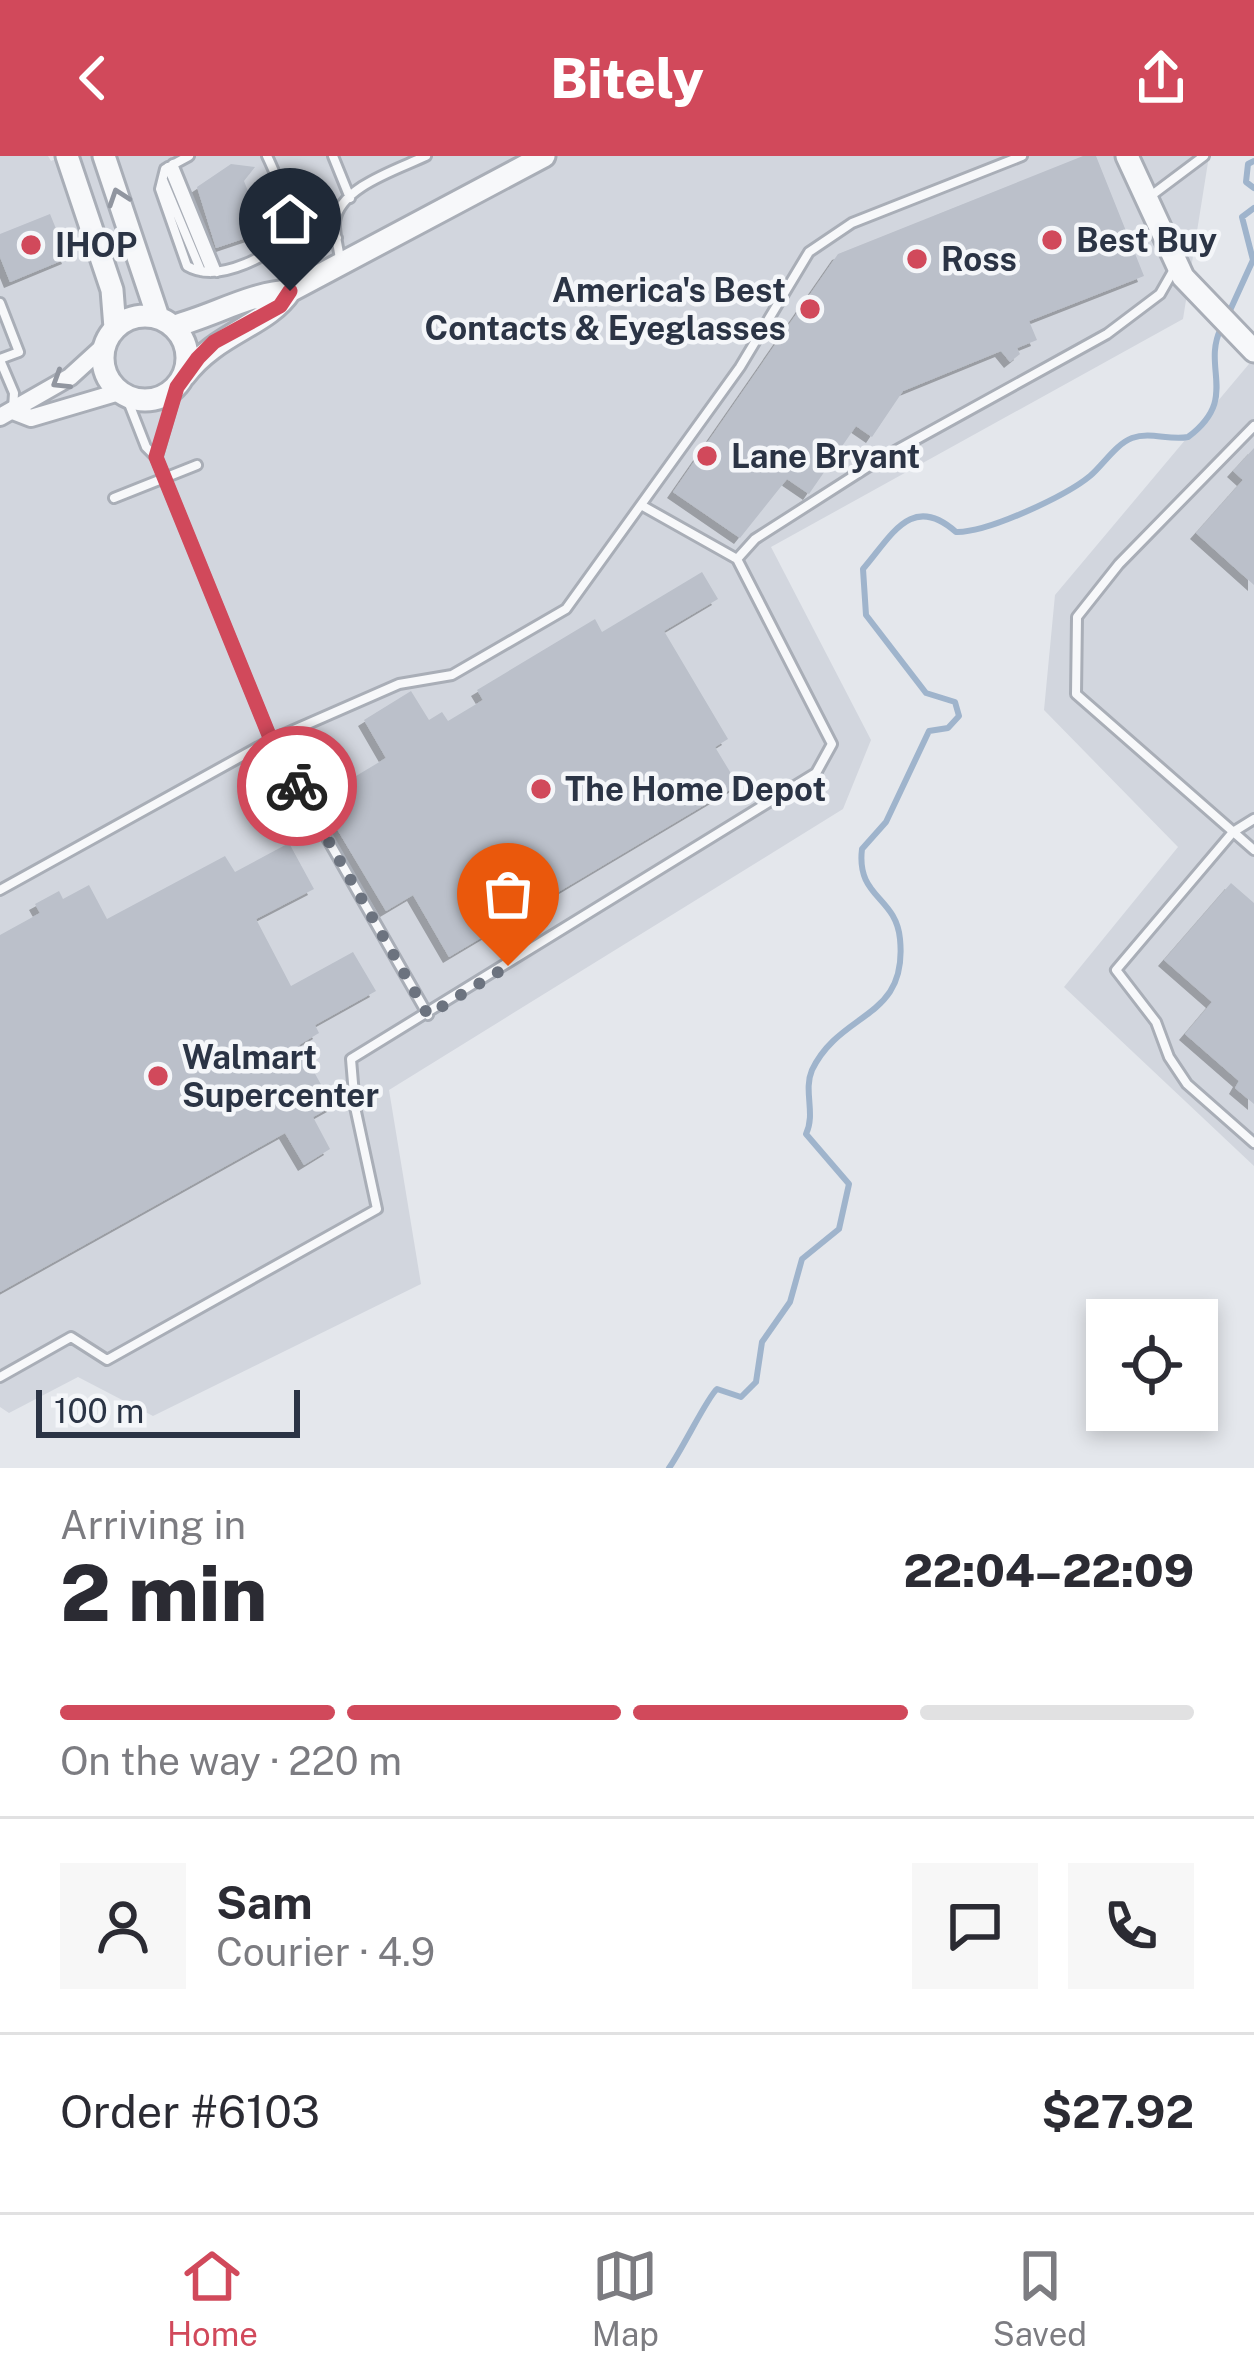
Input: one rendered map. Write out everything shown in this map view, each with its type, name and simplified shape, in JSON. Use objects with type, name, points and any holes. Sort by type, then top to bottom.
[{"type":"street","points":[[67,156],[112,290],[105,371],[122,394]]},
{"type":"street","points":[[104,156],[166,322],[187,350],[180,381]]},
{"type":"street","points":[[7,415],[31,418],[122,394],[153,400],[180,381],[208,346],[280,306],[290,291],[339,249],[544,156]]},
{"type":"street","points":[[1127,156],[1180,271],[1254,352]]},
{"type":"street","points":[[7,415],[25,399],[70,377],[135,317],[166,322],[217,316],[264,292],[290,291]]},
{"type":"lane","points":[[187,156],[171,166],[160,190],[187,266],[210,272],[277,248],[306,229]]},
{"type":"lane","points":[[267,156],[293,217],[339,249]]},
{"type":"lane","points":[[333,156],[350,198]]},
{"type":"lane","points":[[339,249],[335,223],[350,198],[425,156]]},
{"type":"lane","points":[[0,890],[271,740],[399,684],[452,675],[566,609],[740,367],[809,252],[852,223],[1022,156]]},
{"type":"lane","points":[[1145,200],[1204,156]]},
{"type":"lane","points":[[171,166],[210,272]]},
{"type":"lane","points":[[737,559],[755,539],[877,460],[1107,334],[1160,294],[1180,271]]},
{"type":"lane","points":[[0,303],[19,352],[0,360],[14,393],[7,415]]},
{"type":"lane","points":[[156,457],[180,381]]},
{"type":"lane","points":[[122,394],[156,457],[271,740],[428,1015]]},
{"type":"lane","points":[[1254,426],[1118,564],[1077,617],[1076,694],[1254,850]]},
{"type":"lane","points":[[114,498],[197,465]]},
{"type":"lane","points":[[0,1377],[71,1337],[107,1360],[377,1208],[355,1107],[351,1059],[817,772],[832,744],[737,559],[641,505]]},
{"type":"lane","points":[[1254,819],[1233,832],[1116,970],[1156,1022],[1169,1057],[1187,1084],[1254,1143]]},
{"type":"shaded area","points":[[0,156],[48,156],[51,161],[63,156],[1209,156],[1183,319],[771,547],[871,740],[843,809],[389,1090],[421,1284],[153,1416],[78,1377],[9,1413],[0,1407]]},
{"type":"shaded area","points":[[1254,358],[1254,1166],[1064,987],[1178,847],[1044,710],[1055,595]]},
{"type":"building","points":[[1083,156],[1096,156],[1144,276],[1029,321],[1037,340],[1017,348],[1020,354],[1010,362],[1001,351],[903,391],[872,437],[856,426],[809,494],[787,479],[740,538],[673,492],[838,254]]},
{"type":"building","points":[[231,164],[255,167],[244,181],[264,232],[216,248],[197,187]]},
{"type":"building","name":"IHOP","points":[[50,214],[68,258],[10,282],[0,257],[0,234]]},
{"type":"building","points":[[1254,448],[1254,585],[1196,533],[1243,480],[1233,471]]},
{"type":"building","name":"The Home Depot","points":[[702,572],[718,599],[664,631],[728,739],[715,747],[738,785],[449,957],[413,895],[386,911],[325,809],[353,793],[346,782],[386,758],[364,720],[411,691],[429,720],[442,712],[448,721],[483,700],[477,690],[595,619],[602,632]]},
{"type":"building","name":"Walmart Supercenter","points":[[289,843],[314,889],[256,919],[291,986],[353,952],[376,991],[315,1025],[319,1033],[299,1045],[333,1106],[313,1117],[330,1149],[304,1165],[285,1133],[0,1292],[0,935],[40,913],[35,904],[59,891],[63,899],[89,885],[107,919],[225,856],[235,872]]},
{"type":"building","points":[[1231,883],[1254,903],[1254,1104],[1235,1088],[1239,1081],[1185,1034],[1212,1002],[1164,960]]},
{"type":"waterway","points":[[1254,161],[1248,164],[1246,182],[1254,188]]},
{"type":"waterway","points":[[1227,317],[1253,260],[1242,217],[1254,208]]},
{"type":"waterway","points":[[669,1468],[717,1389],[741,1397],[756,1382],[762,1342],[790,1302],[802,1259],[839,1229],[849,1184],[806,1134],[810,1078],[824,1050],[883,1000],[900,965],[897,925],[865,878],[862,849],[886,822],[929,731],[948,728],[959,716],[955,702],[926,693],[866,615],[863,569],[893,533],[914,518],[926,516],[956,532],[987,526],[1079,484],[1132,438],[1188,437],[1204,423],[1216,396],[1216,343],[1221,328]]},
{"type":"way so far","points":[[297,786],[428,1015],[508,966]]},
{"type":"place","name":"Best Buy","points":[[1052,240]]},
{"type":"place","name":"IHOP","points":[[31,245]]},
{"type":"place","name":"Ross","points":[[917,259]]},
{"type":"place","name":"America's Best Contacts & Eyeglasses","points":[[810,309]]},
{"type":"place","name":"Lane Bryant","points":[[707,456]]},
{"type":"place","name":"The Home Depot","points":[[541,789]]},
{"type":"place","name":"Walmart Supercenter","points":[[158,1076]]},
{"type":"route","points":[[290,291],[280,306],[214,342],[198,358],[177,387],[156,457],[271,740],[297,786]]}]
